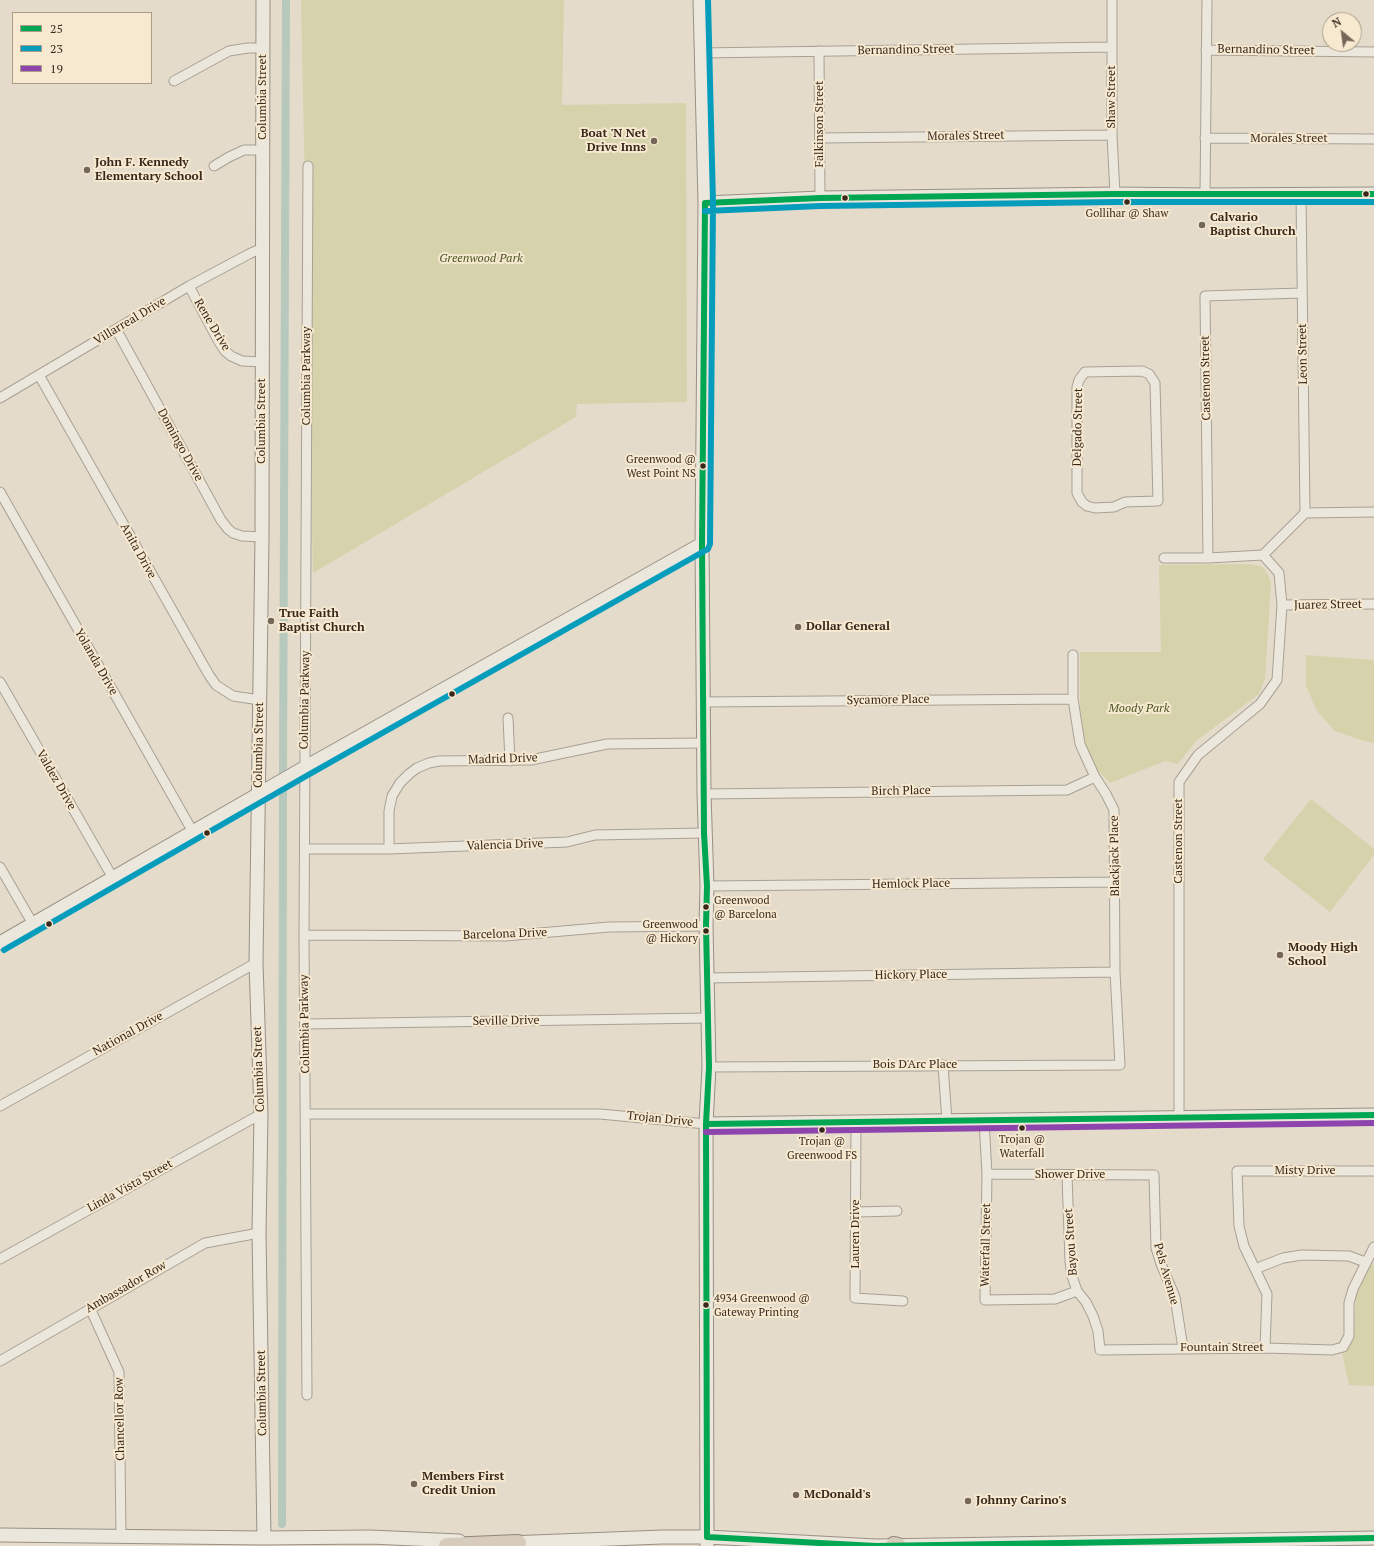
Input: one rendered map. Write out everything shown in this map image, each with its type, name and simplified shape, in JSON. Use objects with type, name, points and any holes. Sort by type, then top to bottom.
[{"type":"highway","points":[[447,1546],[518,1543]]},
{"type":"main road","name":"Columbia Street","points":[[264,0],[260,700],[262,792],[256,963],[261,1114],[259,1234],[264,1538]]},
{"type":"main road","points":[[700,0],[705,204],[702,544],[704,833],[707,886],[706,926],[709,1067],[706,1124],[707,1541]]},
{"type":"main road","points":[[705,204],[820,198],[1115,194],[1374,194]]},
{"type":"main road","points":[[0,943],[300,770],[702,544]]},
{"type":"main road","name":"Trojan Drive","points":[[706,1124],[1374,1115]]},
{"type":"main road","points":[[0,1535],[370,1538],[518,1543],[662,1536],[707,1541],[746,1543],[896,1546],[1374,1538]]},
{"type":"main road","points":[[662,1536],[675,1546]]},
{"type":"street","name":"Shaw Street","points":[[1112,0],[1112,135],[1115,194]]},
{"type":"street","points":[[1205,195],[1207,0]]},
{"type":"street","name":"Bernandino Street","points":[[701,53],[1111,47]]},
{"type":"street","points":[[174,81],[228,51],[248,48],[263,48]]},
{"type":"street","name":"Bernandino Street","points":[[1206,50],[1374,52]]},
{"type":"street","name":"Falkinson Street","points":[[819,51],[820,198]]},
{"type":"street","name":"Morales Street","points":[[820,138],[1112,135]]},
{"type":"street","name":"Morales Street","points":[[1205,138],[1374,139]]},
{"type":"street","points":[[214,166],[228,157],[244,150],[263,150]]},
{"type":"street","name":"Columbia Parkway","points":[[307,1395],[304,935],[305,849],[300,770],[308,166]]},
{"type":"street","name":"Leon Street","points":[[1301,195],[1305,513]]},
{"type":"street","name":"Villarreal Drive","points":[[0,398],[189,286],[262,248]]},
{"type":"street","name":"Rene Drive","points":[[189,286],[225,351],[231,356],[242,361],[262,362]]},
{"type":"street","name":"Castenon Street","points":[[1208,558],[1205,296],[1302,293]]},
{"type":"street","name":"Domingo Drive","points":[[116,329],[221,520],[233,533],[242,536],[262,537]]},
{"type":"street","name":"Delgado Street","points":[[1142,371],[1149,374],[1155,383],[1158,501],[1125,502],[1114,507],[1095,508],[1087,506],[1082,502],[1077,493],[1077,387],[1079,380],[1085,372],[1142,371]]},
{"type":"street","name":"Anita Drive","points":[[39,375],[209,675],[216,685],[233,696],[260,700]]},
{"type":"street","name":"Yolanda Drive","points":[[0,492],[193,832]]},
{"type":"street","points":[[1164,558],[1208,558],[1263,555],[1305,513],[1374,512]]},
{"type":"street","points":[[1263,555],[1279,573],[1282,605]]},
{"type":"street","name":"Juarez Street","points":[[1282,605],[1374,604]]},
{"type":"street","name":"Castenon Street","points":[[1179,1118],[1179,782],[1198,754],[1260,704],[1277,680],[1282,605]]},
{"type":"street","name":"Blackjack Place","points":[[1073,655],[1073,699],[1080,744],[1095,777],[1114,810],[1115,972],[1120,1065]]},
{"type":"street","name":"Valdez Drive","points":[[0,682],[113,878]]},
{"type":"street","name":"Sycamore Place","points":[[703,702],[1073,699]]},
{"type":"street","points":[[508,718],[510,761]]},
{"type":"street","name":"Madrid Drive","points":[[389,849],[389,811],[392,796],[400,783],[417,768],[429,763],[439,761],[510,761],[550,756],[607,744],[704,743]]},
{"type":"street","name":"Birch Place","points":[[704,794],[1067,790],[1095,777]]},
{"type":"street","name":"Valencia Drive","points":[[305,849],[389,849],[567,842],[595,835],[704,833]]},
{"type":"street","points":[[0,867],[33,924]]},
{"type":"street","name":"Hemlock Place","points":[[707,886],[1115,882]]},
{"type":"street","name":"Barcelona Drive","points":[[304,935],[505,936],[609,928],[706,926]]},
{"type":"street","name":"National Drive","points":[[0,1106],[256,963]]},
{"type":"street","name":"Hickory Place","points":[[707,978],[1115,972]]},
{"type":"street","name":"Seville Drive","points":[[305,1024],[708,1018]]},
{"type":"street","points":[[943,1065],[946,1121]]},
{"type":"street","name":"Bois D'Arc Place","points":[[709,1067],[1120,1065]]},
{"type":"street","name":"Linda Vista Street","points":[[0,1259],[261,1114]]},
{"type":"street","name":"Trojan Drive","points":[[306,1114],[600,1114],[706,1124]]},
{"type":"street","name":"Waterfall Street","points":[[984,1120],[987,1174],[985,1300],[1055,1299],[1077,1291]]},
{"type":"street","name":"Lauren Drive","points":[[856,1122],[855,1298],[903,1301]]},
{"type":"street","name":"Misty Drive","points":[[1255,1269],[1244,1246],[1238,1226],[1237,1171],[1374,1171]]},
{"type":"street","name":"Shower Drive","points":[[987,1174],[1154,1175]]},
{"type":"street","name":"Bayou Street","points":[[1067,1175],[1070,1262],[1072,1276],[1077,1291],[1093,1316],[1098,1331],[1100,1350]]},
{"type":"street","name":"Pels Avenue","points":[[1154,1175],[1156,1248],[1175,1297],[1183,1348]]},
{"type":"street","points":[[856,1212],[897,1211]]},
{"type":"street","name":"Ambassador Row","points":[[0,1361],[205,1243],[259,1234]]},
{"type":"street","points":[[1265,1348],[1267,1294],[1255,1269],[1283,1258],[1302,1255],[1349,1256],[1365,1262],[1374,1247]]},
{"type":"street","name":"Fountain Street","points":[[1100,1350],[1183,1348],[1332,1350],[1343,1347],[1349,1336],[1349,1303],[1353,1289],[1365,1262]]},
{"type":"street","name":"Chancellor Row","points":[[90,1308],[119,1372],[121,1537]]},
{"type":"green space","name":"Greenwood Park","points":[[301,0],[564,0],[562,105],[686,103],[687,402],[577,404],[576,417],[313,573]]},
{"type":"green space","name":"Moody Park","points":[[1251,564],[1263,567],[1271,583],[1265,679],[1259,694],[1196,741],[1178,764],[1165,761],[1110,783],[1099,772],[1090,758],[1084,740],[1080,716],[1080,652],[1161,652],[1159,565]]},
{"type":"green space","points":[[1306,655],[1374,660],[1374,743],[1335,731],[1317,711],[1306,686]]},
{"type":"green space","points":[[1311,799],[1374,849],[1374,855],[1330,912],[1263,859]]},
{"type":"green space","points":[[1373,1263],[1374,1386],[1349,1385],[1342,1353],[1352,1342],[1356,1292],[1363,1275]]},
{"type":"waterway","points":[[282,1524],[286,0]]},
{"type":"transit line","name":"23","points":[[4,950],[308,775],[708,549],[710,544],[713,203],[708,0]]},
{"type":"transit line","name":"25","points":[[1374,194],[1115,194],[820,198],[705,203],[702,544],[704,833],[707,886],[706,926],[709,1067],[706,1124],[707,1537],[876,1546],[1374,1538]]},
{"type":"transit line","name":"23","points":[[705,211],[820,206],[1115,202],[1374,202]]},
{"type":"transit line","name":"25","points":[[706,1124],[1374,1115]]},
{"type":"transit line","name":"19","points":[[706,1132],[1374,1123]]},
{"type":"place","name":"Boat 'N Net Drive Inns","points":[[654,141]]},
{"type":"place","name":"John F. Kennedy Elementary School","points":[[87,170]]},
{"type":"place","name":"Gollihar @ Shaw","points":[[1127,202]]},
{"type":"place","name":"Calvario Baptist Church","points":[[1202,225]]},
{"type":"place","name":"Greenwood @ West Point NS","points":[[703,466]]},
{"type":"place","name":"True Faith Baptist Church","points":[[271,621]]},
{"type":"place","name":"Dollar General","points":[[798,627]]},
{"type":"place","name":"Greenwood @ Barcelona","points":[[706,907]]},
{"type":"place","name":"Greenwood @ Hickory","points":[[706,931]]},
{"type":"place","name":"Moody High School","points":[[1280,955]]},
{"type":"place","name":"Trojan @ Waterfall","points":[[1022,1128]]},
{"type":"place","name":"Trojan @ Greenwood FS","points":[[822,1130]]},
{"type":"place","name":"4934 Greenwood @ Gateway Printing","points":[[706,1305]]},
{"type":"place","name":"Members First Credit Union","points":[[414,1484]]},
{"type":"place","name":"McDonald's","points":[[796,1495]]},
{"type":"place","name":"Johnny Carino's","points":[[968,1501]]}]
